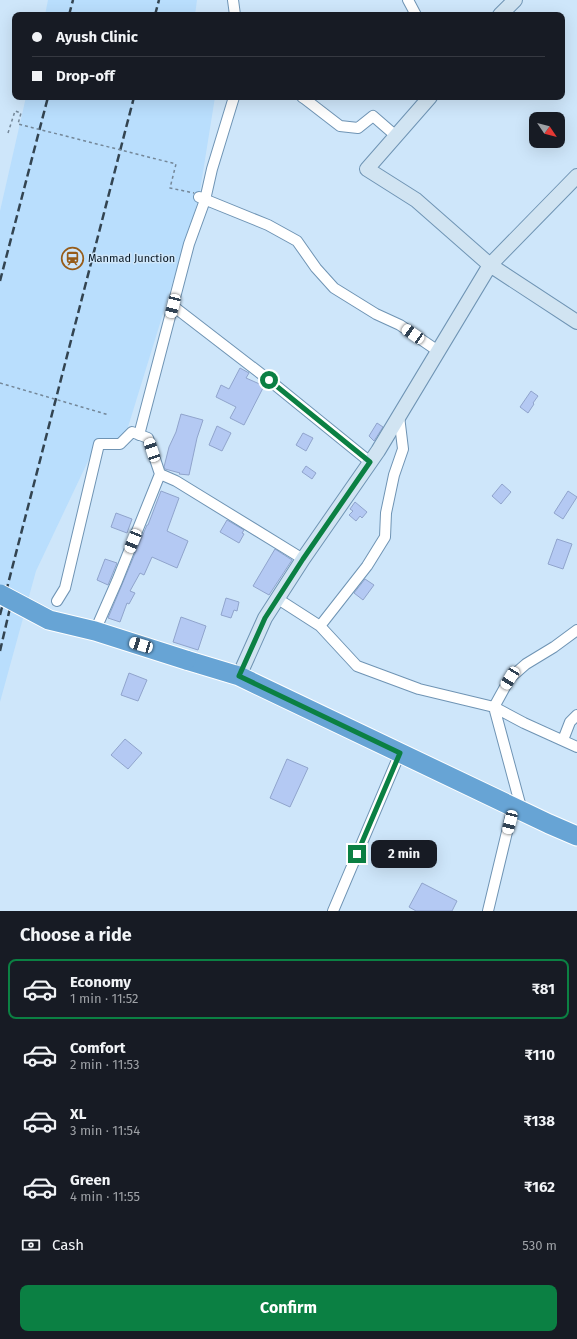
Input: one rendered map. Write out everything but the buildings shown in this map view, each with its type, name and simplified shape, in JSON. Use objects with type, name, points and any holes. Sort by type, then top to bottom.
[{"type":"highway","points":[[0,594],[48,620],[95,631],[239,676],[577,836]]},
{"type":"main road","points":[[503,12],[515,0]]},
{"type":"main road","points":[[427,100],[367,169],[416,200],[490,265],[577,322]]},
{"type":"main road","points":[[239,676],[265,618],[303,559],[370,462],[490,265],[577,176]]},
{"type":"street","points":[[233,0],[235,12]]},
{"type":"street","points":[[408,0],[414,12]]},
{"type":"street","points":[[139,435],[200,197],[212,169],[233,100]]},
{"type":"street","points":[[306,100],[340,126],[358,128],[373,116],[396,136]]},
{"type":"street","points":[[200,197],[268,225],[298,241],[316,268],[334,288],[376,314],[400,325],[438,350]]},
{"type":"street","points":[[173,306],[269,380],[370,462]]},
{"type":"street","points":[[320,626],[367,566],[385,537],[386,513],[394,475],[403,449],[399,416]]},
{"type":"street","points":[[57,601],[65,588],[99,444],[120,444],[132,432],[148,438],[160,474],[118,582],[95,631]]},
{"type":"street","points":[[160,474],[176,481],[303,559]]},
{"type":"street","points":[[278,599],[320,626],[357,666],[419,689],[494,707],[524,723],[577,747]]},
{"type":"street","points":[[488,911],[518,809],[494,707],[510,678],[526,664],[554,648],[577,630]]},
{"type":"street","points":[[563,740],[570,722],[577,715]]},
{"type":"street","points":[[332,911],[400,753]]},
{"type":"path","points":[[8,133],[15,111],[21,113],[18,124],[176,164],[170,188],[200,197]]},
{"type":"path","points":[[0,384],[109,415]]},
{"type":"shaded area","points":[[48,0],[197,0],[195,12],[46,12]]},
{"type":"shaded area","points":[[25,100],[215,100],[199,197],[124,440],[98,440],[36,571],[0,702],[0,211]]},
{"type":"railway","points":[[70,12],[73,0]]},
{"type":"railway","points":[[156,12],[159,0]]},
{"type":"railway","points":[[0,281],[47,100]]},
{"type":"railway","points":[[0,615],[133,100]]},
{"type":"railway","points":[[0,651],[10,608]]},
{"type":"place","name":"Manmad Junction","points":[[72,258]]},
{"type":"route","points":[[269,380],[370,462],[303,559],[265,618],[239,676],[400,753],[357,854]]}]
